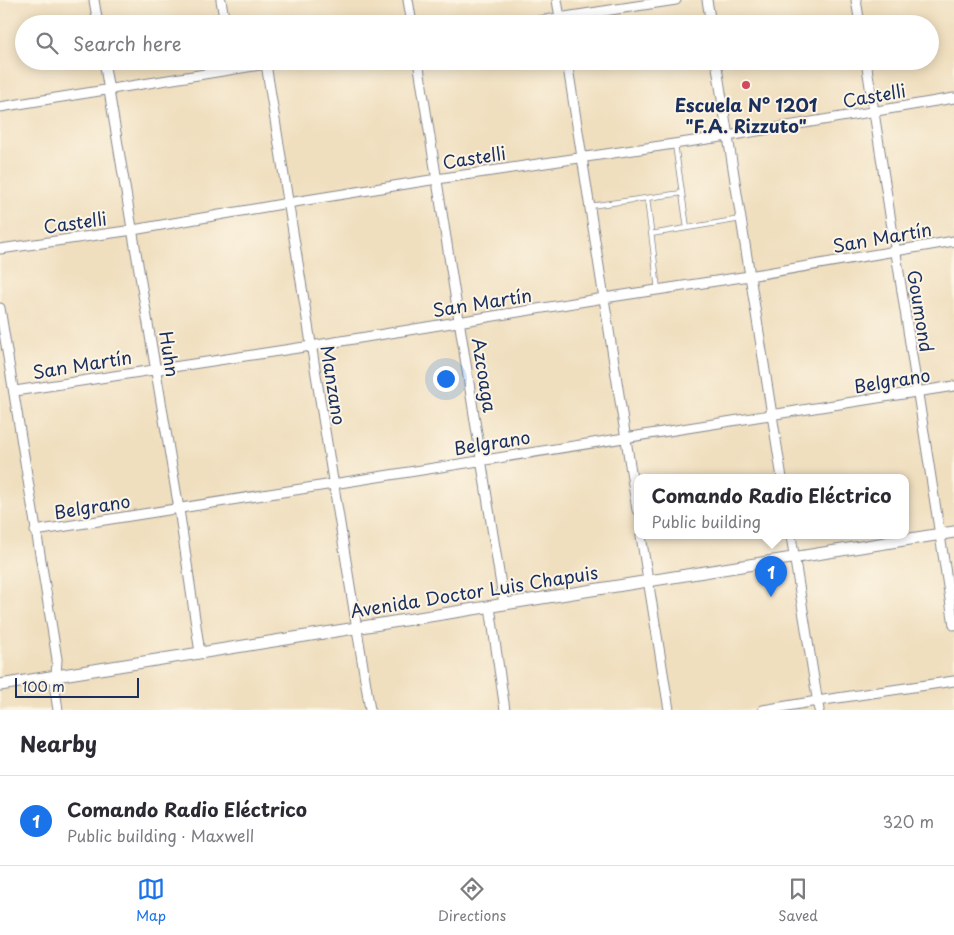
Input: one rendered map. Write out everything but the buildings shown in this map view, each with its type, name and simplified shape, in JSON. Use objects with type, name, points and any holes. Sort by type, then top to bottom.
[{"type":"main road","name":"Avenida Doctor Luis Chapuis","points":[[0,685],[954,532]]},
{"type":"street","points":[[94,0],[96,15]]},
{"type":"street","points":[[221,0],[224,15]]},
{"type":"street","points":[[408,0],[410,15]]},
{"type":"street","points":[[557,0],[559,15]]},
{"type":"street","points":[[589,15],[676,0]]},
{"type":"street","points":[[707,0],[710,15]]},
{"type":"street","points":[[856,0],[858,15]]},
{"type":"street","name":"Huhn","points":[[106,70],[179,509],[200,653]]},
{"type":"street","points":[[0,107],[109,90],[211,70]]},
{"type":"street","name":"Manzano","points":[[267,70],[370,710]]},
{"type":"street","name":"Azcoaga","points":[[420,70],[504,604]]},
{"type":"street","points":[[568,70],[634,490]]},
{"type":"street","points":[[717,70],[781,474]]},
{"type":"street","name":"Goumond","points":[[867,70],[954,624]]},
{"type":"street","name":"Castelli","points":[[0,249],[133,230],[438,179],[728,136],[954,98]]},
{"type":"street","name":"San Martín","points":[[14,391],[312,346],[954,241]]},
{"type":"street","points":[[0,308],[56,659],[55,690],[58,710]]},
{"type":"street","name":"Belgrano","points":[[35,531],[954,386]]},
{"type":"street","points":[[642,539],[670,710]]},
{"type":"street","points":[[792,539],[818,705]]},
{"type":"street","points":[[490,607],[505,710]]},
{"type":"street","points":[[763,710],[818,705],[954,681]]},
{"type":"lane","points":[[675,144],[687,228]]},
{"type":"lane","points":[[590,206],[682,193]]},
{"type":"lane","points":[[647,198],[658,290]]},
{"type":"lane","points":[[652,234],[740,219]]},
{"type":"place","name":"Escuela N° 1201 \"F.A. Rizzuto\"","points":[[746,85]]},
{"type":"place","name":"Comando Radio Eléctrico","points":[[771,597]]}]
